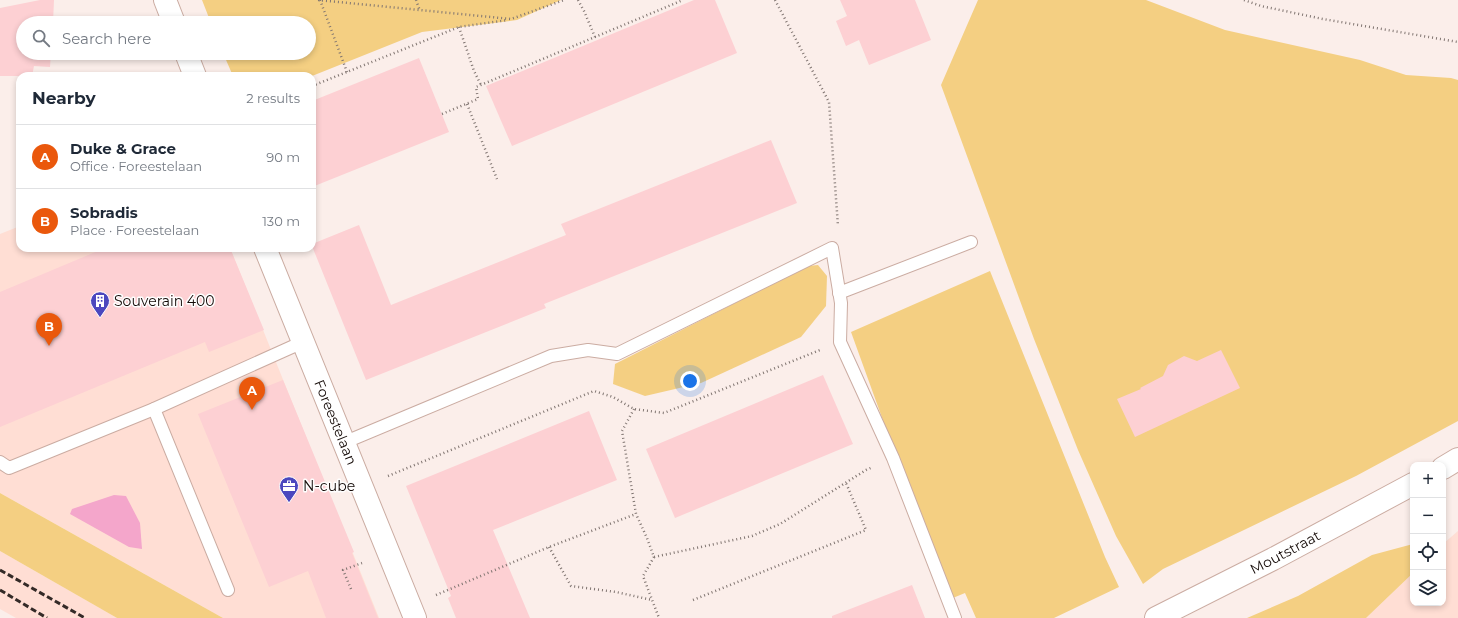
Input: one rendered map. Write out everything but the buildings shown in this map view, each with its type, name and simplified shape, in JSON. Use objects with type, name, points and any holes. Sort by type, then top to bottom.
[{"type":"street","points":[[165,0],[171,16]]},
{"type":"street","points":[[189,60],[193,72]]},
{"type":"street","name":"Foreestelaan","points":[[267,252],[412,612]]},
{"type":"street","points":[[1446,466],[1458,460]]},
{"type":"street","name":"Moutstraat","points":[[1156,618],[1273,559],[1410,486]]},
{"type":"lane","points":[[840,294],[972,242]]},
{"type":"lane","points":[[343,443],[551,356],[588,350],[617,354],[832,248],[841,303],[840,342],[893,458],[955,618]]},
{"type":"lane","points":[[0,462],[9,468],[154,409],[304,342]]},
{"type":"lane","points":[[154,409],[228,590]]},
{"type":"path","points":[[347,72],[319,0],[511,19]]},
{"type":"path","points":[[416,0],[420,11]]},
{"type":"path","points":[[316,84],[459,27],[511,19],[564,0]]},
{"type":"path","points":[[578,0],[595,37]]},
{"type":"path","points":[[442,114],[478,99],[476,87],[480,85],[683,0]]},
{"type":"path","points":[[775,0],[829,102],[838,233],[832,248]]},
{"type":"path","points":[[1244,0],[1261,6],[1323,19],[1458,42]]},
{"type":"path","points":[[459,27],[480,85]]},
{"type":"path","points":[[467,104],[497,179]]},
{"type":"path","points":[[361,487],[594,391],[613,397],[634,409],[664,412],[840,342]]},
{"type":"path","points":[[634,409],[622,431],[636,514],[654,557]]},
{"type":"path","points":[[659,618],[643,576],[654,557],[752,536],[780,524],[866,470],[893,458]]},
{"type":"path","points":[[693,600],[866,530],[846,483]]},
{"type":"path","points":[[412,612],[549,547],[636,514]]},
{"type":"path","points":[[549,547],[571,586],[616,592],[652,600]]},
{"type":"path","points":[[350,589],[343,570],[362,563]]},
{"type":"shaded area","points":[[202,0],[561,0],[517,20],[422,32],[316,74],[316,72],[231,72],[226,60],[316,60],[316,16],[208,16]]},
{"type":"shaded area","points":[[978,0],[1146,0],[1225,30],[1360,60],[1406,75],[1451,78],[1458,80],[1458,421],[1356,476],[1163,569],[1143,584],[1116,536],[1078,450],[1034,339],[941,85]]},
{"type":"shaded area","points":[[16,228],[16,252],[232,252],[379,618],[223,618],[0,493],[0,234]]},
{"type":"shaded area","points":[[818,265],[827,276],[826,306],[801,337],[701,383],[645,396],[613,384],[615,364],[808,266]]},
{"type":"shaded area","points":[[990,271],[1105,557],[1119,587],[1054,618],[976,618],[965,593],[948,600],[851,332]]},
{"type":"shaded area","points":[[0,493],[223,618],[117,618],[0,551]]},
{"type":"shaded area","points":[[114,495],[126,496],[140,523],[142,549],[129,547],[70,514],[72,509]]},
{"type":"shaded area","points":[[1458,531],[1458,618],[1366,618],[1410,576],[1410,606],[1446,606],[1446,541]]},
{"type":"shaded area","points":[[1410,545],[1410,576],[1366,618],[1247,618],[1298,596],[1372,555]]},
{"type":"shaded area","points":[[0,551],[117,618],[16,618],[0,609]]},
{"type":"railway","points":[[0,570],[85,618]]},
{"type":"railway","points":[[0,590],[47,618]]},
{"type":"place","name":"Souverain 400","points":[[100,318]]},
{"type":"place","name":"Sobradis","points":[[49,346]]},
{"type":"place","name":"Duke & Grace","points":[[252,410]]},
{"type":"place","name":"N-cube","points":[[289,503]]}]
